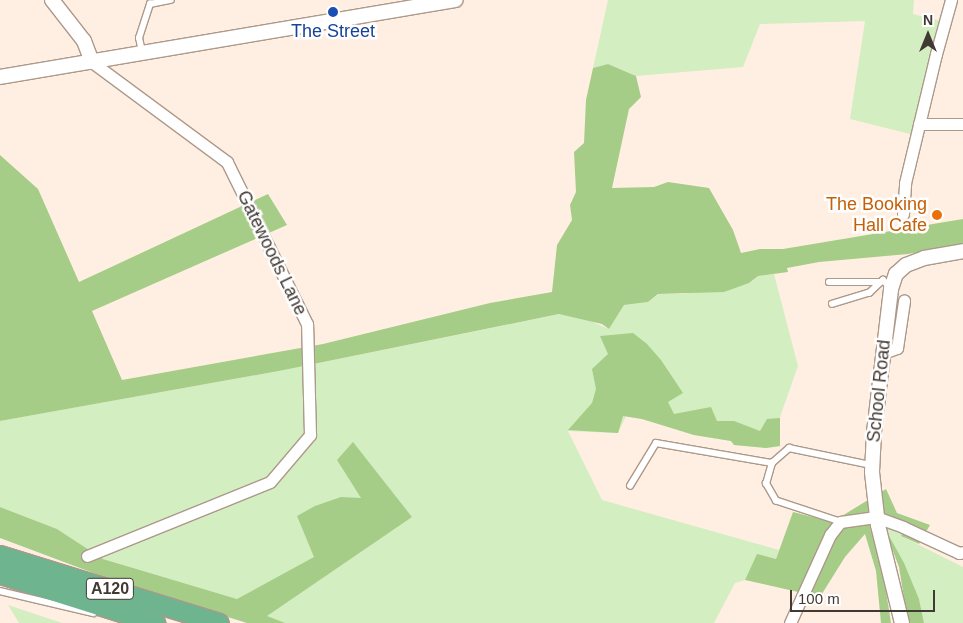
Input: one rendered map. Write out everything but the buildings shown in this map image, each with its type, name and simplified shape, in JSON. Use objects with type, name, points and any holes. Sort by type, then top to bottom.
[{"type":"highway","name":"A120","points":[[0,555],[219,623]]},
{"type":"highway","name":"A120","points":[[0,574],[155,623]]},
{"type":"street","points":[[52,0],[84,41],[92,62]]},
{"type":"street","points":[[0,77],[456,0]]},
{"type":"street","points":[[903,214],[906,183],[919,124],[951,0]]},
{"type":"street","name":"Gatewoods Lane","points":[[87,556],[270,482],[310,435],[307,324],[227,162],[92,62]]},
{"type":"street","points":[[919,124],[963,124]]},
{"type":"street","name":"School Road","points":[[902,623],[876,517],[872,465],[883,353],[886,286],[902,268],[924,258],[963,251]]},
{"type":"street","points":[[883,353],[897,348],[904,301]]},
{"type":"street","points":[[790,623],[830,536],[840,522],[876,517],[903,526],[959,553],[963,552]]},
{"type":"lane","points":[[142,54],[139,38],[150,4],[171,0]]},
{"type":"lane","points":[[829,282],[886,286]]},
{"type":"lane","points":[[832,304],[869,294],[886,286]]},
{"type":"lane","points":[[630,486],[656,443],[772,463]]},
{"type":"lane","points":[[840,522],[776,501],[766,484],[772,463],[789,448],[872,465]]},
{"type":"lane","points":[[0,591],[105,616]]},
{"type":"lane","points":[[115,618],[134,623]]},
{"type":"green space","points":[[608,0],[914,0],[913,14],[941,21],[914,135],[850,119],[865,21],[760,24],[743,67],[636,76],[608,64],[593,68]]},
{"type":"green space","points":[[608,64],[636,76],[641,97],[629,109],[612,188],[654,187],[668,182],[709,188],[733,230],[741,253],[760,249],[783,249],[963,219],[963,244],[908,254],[819,262],[787,268],[788,272],[758,276],[749,283],[724,292],[658,294],[648,302],[624,305],[609,329],[602,324],[559,314],[284,370],[0,421],[0,155],[38,189],[79,282],[268,194],[287,225],[92,311],[122,380],[323,344],[490,303],[552,292],[557,245],[572,220],[570,205],[576,192],[574,152],[584,143],[586,100],[593,68]]},
{"type":"green space","points":[[774,274],[798,366],[780,417],[780,446],[766,448],[734,445],[731,441],[694,435],[626,416],[618,433],[568,431],[602,500],[779,550],[776,559],[757,555],[745,580],[735,583],[714,623],[284,623],[272,619],[237,599],[103,559],[57,529],[0,507],[0,421],[284,370],[560,314],[588,320],[609,329],[624,305],[648,302],[659,294],[684,294],[749,283],[758,276]]},
{"type":"green space","points":[[633,333],[647,344],[661,360],[683,393],[668,402],[674,414],[711,407],[717,421],[734,421],[760,431],[767,419],[780,418],[780,446],[766,448],[734,445],[731,441],[694,435],[642,419],[623,416],[618,433],[568,430],[592,403],[596,389],[592,369],[608,354],[600,336]]},
{"type":"green space","points":[[353,442],[412,517],[267,616],[285,623],[247,623],[128,586],[0,538],[0,507],[57,529],[103,559],[237,599],[314,557],[297,516],[315,506],[341,497],[361,498],[337,460]]},
{"type":"green space","points":[[886,489],[897,513],[930,525],[919,544],[901,536],[907,524],[885,515],[870,528],[882,565],[891,623],[881,623],[876,571],[865,534],[845,557],[820,597],[745,580],[757,554],[776,559],[793,512],[832,522]]},
{"type":"green space","points":[[907,523],[901,536],[963,567],[963,623],[924,623],[919,599],[883,525]]},
{"type":"green space","points":[[883,525],[904,563],[919,599],[924,623],[908,623],[899,567]]},
{"type":"green space","points":[[8,605],[62,623],[19,623]]},
{"type":"place","name":"The Street","points":[[333,12]]},
{"type":"place","name":"The Booking Hall Cafe","points":[[937,215]]}]
